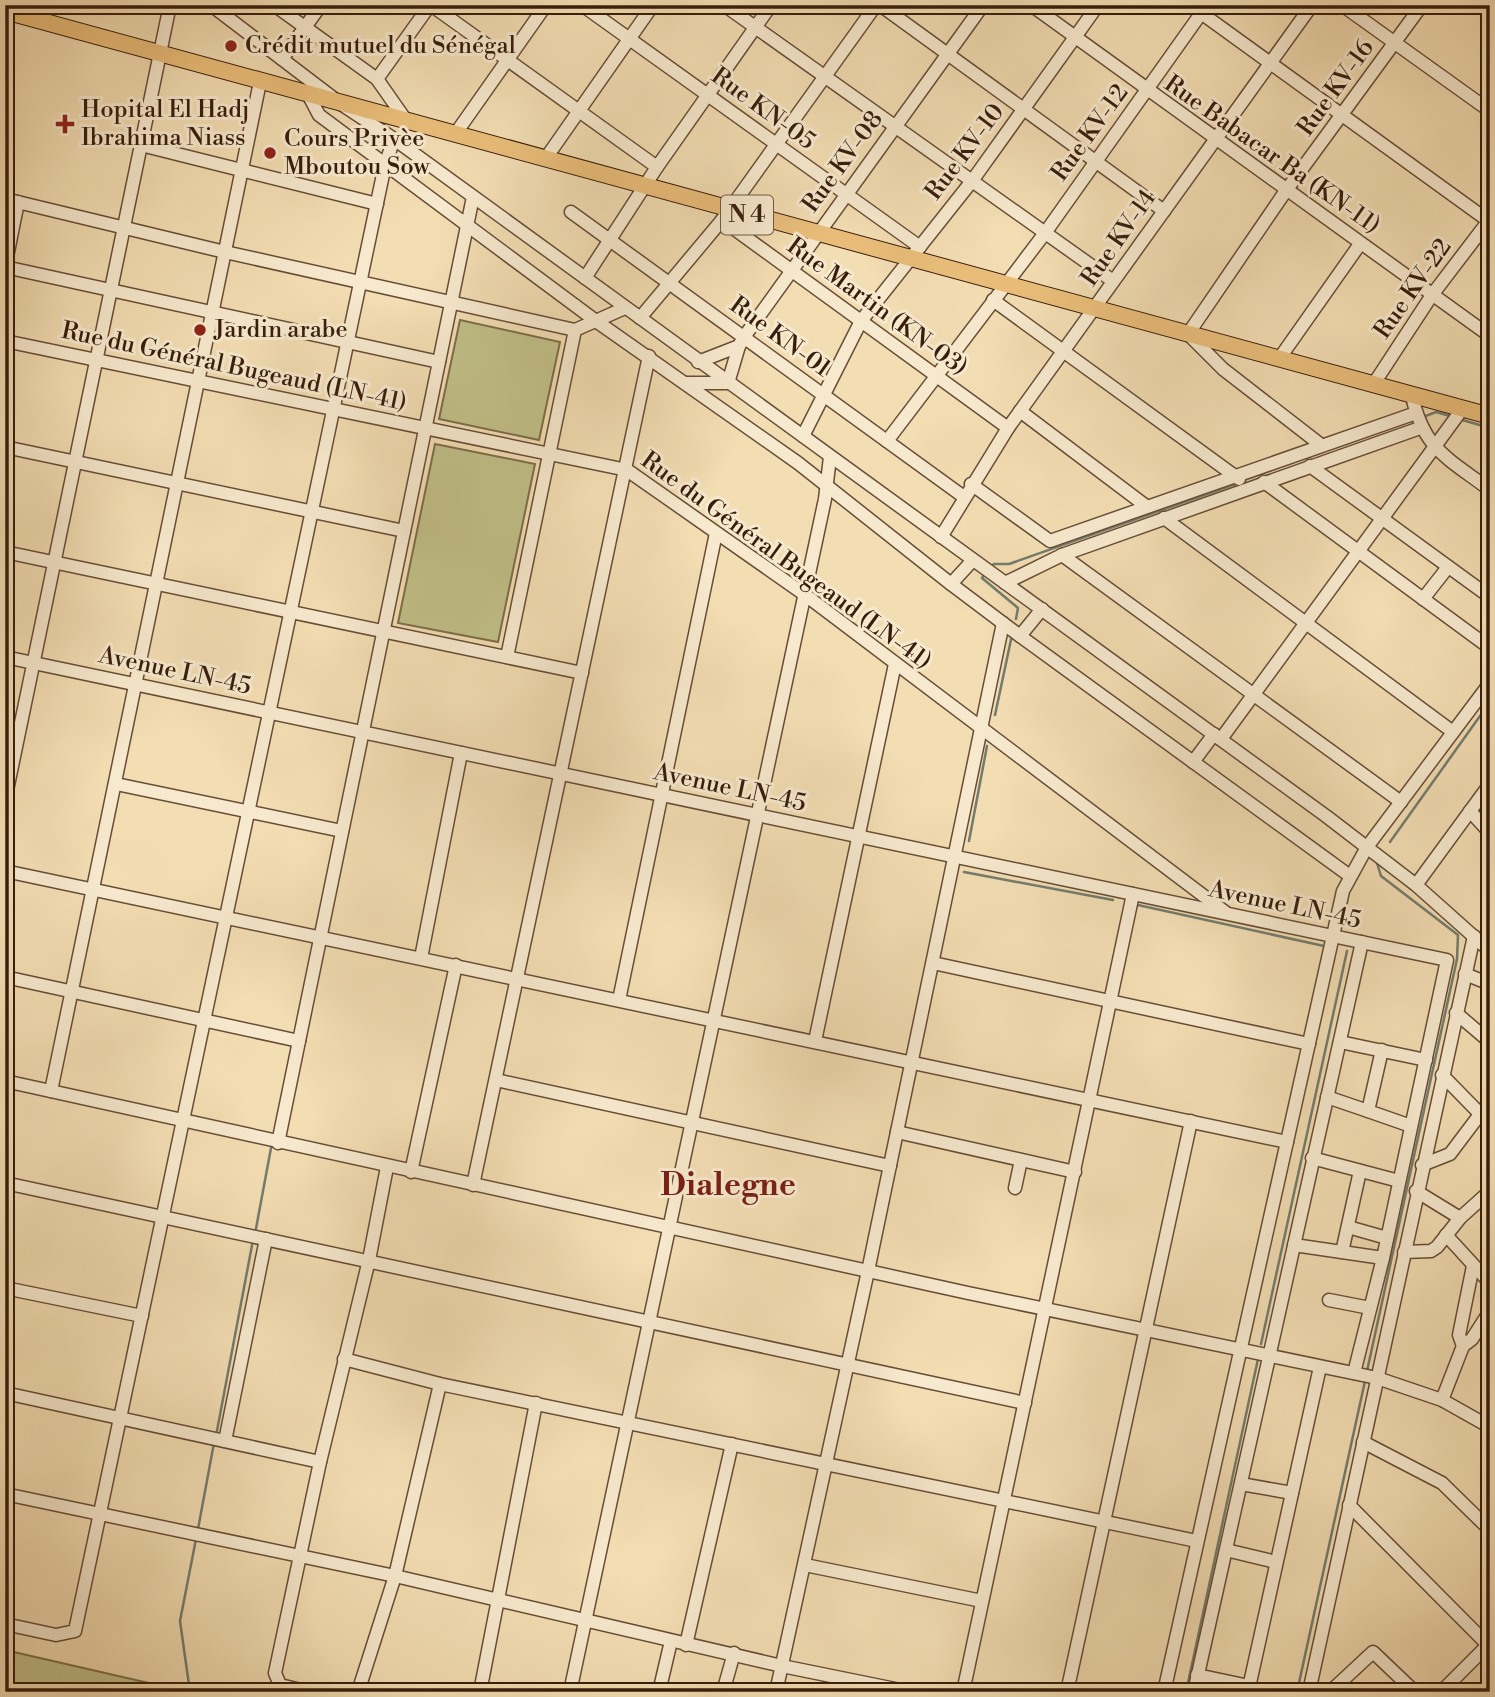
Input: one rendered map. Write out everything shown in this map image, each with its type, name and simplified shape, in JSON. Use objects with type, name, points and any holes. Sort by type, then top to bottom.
[{"type":"main road","name":"N 4","points":[[5,10],[260,82],[646,185],[725,215],[916,253],[1005,284],[1412,396],[1458,414],[1490,416]]},
{"type":"street","points":[[5,800],[9,762],[34,663],[170,5]]},
{"type":"street","points":[[274,5],[377,79],[405,119]]},
{"type":"street","points":[[282,59],[321,5]]},
{"type":"street","points":[[377,79],[431,5],[657,167]]},
{"type":"street","points":[[456,133],[546,5]]},
{"type":"street","name":"Rue KN-05","points":[[582,5],[846,194],[916,253]]},
{"type":"street","points":[[547,158],[653,5]]},
{"type":"street","points":[[723,5],[1113,281]]},
{"type":"street","points":[[585,278],[657,167],[771,5]]},
{"type":"street","points":[[640,318],[725,215],[878,5],[1164,211]]},
{"type":"street","name":"Rue KV-08","points":[[728,383],[741,341],[982,5]]},
{"type":"street","name":"Rue Babacar Ba (KN-11)","points":[[1031,5],[1285,192],[1490,337]]},
{"type":"street","name":"Rue KV-10","points":[[803,436],[822,393],[861,321],[972,181],[1098,5]]},
{"type":"street","points":[[1190,5],[1204,9],[1270,64],[1489,221]]},
{"type":"street","name":"Rue KV-14","points":[[941,537],[1007,428],[1312,5]]},
{"type":"street","points":[[1342,5],[1490,111]]},
{"type":"street","name":"Rue KV-16","points":[[1188,334],[1285,192],[1422,5]]},
{"type":"street","points":[[212,6],[341,104],[394,139],[1367,847],[1416,885],[1490,951]]},
{"type":"street","name":"Rue KV-12","points":[[887,441],[1045,233],[1204,9]]},
{"type":"street","points":[[51,1091],[260,82]]},
{"type":"street","points":[[307,94],[319,115],[385,165],[827,487],[1020,636],[1350,876]]},
{"type":"street","points":[[5,1624],[56,1635],[75,1631],[385,165],[394,139]]},
{"type":"street","points":[[141,145],[377,204]]},
{"type":"street","points":[[278,1143],[473,197]]},
{"type":"street","points":[[439,362],[5,267],[12,200],[225,252],[575,331],[625,308]]},
{"type":"street","name":"Rue KN-01","points":[[571,212],[668,282],[741,341],[822,393],[964,497]]},
{"type":"street","name":"Rue Martin (KN-03)","points":[[725,215],[791,270],[1007,428]]},
{"type":"street","name":"Rue KV-22","points":[[1373,385],[1432,295],[1489,221]]},
{"type":"street","points":[[1279,359],[1360,244]]},
{"type":"street","points":[[993,300],[1241,482],[1264,482],[1418,421]]},
{"type":"street","points":[[507,657],[575,331]]},
{"type":"street","points":[[1188,334],[1223,369],[1321,445]]},
{"type":"street","name":"Rue du Général Bugeaud (LN-41)","points":[[5,341],[627,470],[804,594],[1228,914]]},
{"type":"street","points":[[698,362],[741,341]]},
{"type":"street","points":[[473,1185],[627,470],[649,356]]},
{"type":"street","points":[[685,383],[728,383]]},
{"type":"street","points":[[1412,396],[1418,421],[1432,447],[1490,490]]},
{"type":"street","points":[[1020,411],[1146,506]]},
{"type":"street","points":[[1193,762],[1255,694],[1458,414]]},
{"type":"street","points":[[971,484],[1045,540],[1050,541],[1146,506],[1216,491],[1321,445],[1418,421]]},
{"type":"street","points":[[5,447],[404,531]]},
{"type":"street","points":[[569,1692],[827,487],[831,457]]},
{"type":"street","points":[[1310,466],[1490,597]]},
{"type":"street","points":[[1264,482],[1490,648]]},
{"type":"street","points":[[1004,583],[1062,555],[1164,519],[1216,491]]},
{"type":"street","points":[[1164,519],[1453,732]]},
{"type":"street","points":[[619,1000],[716,533]]},
{"type":"street","points":[[5,552],[582,673]]},
{"type":"street","points":[[1062,555],[1401,802]]},
{"type":"street","points":[[951,583],[973,560]]},
{"type":"street","points":[[1423,599],[1448,567]]},
{"type":"street","points":[[1020,636],[1042,609]]},
{"type":"street","points":[[776,1692],[956,857],[1003,623]]},
{"type":"street","name":"Avenue LN-45","points":[[5,657],[1447,960],[1426,1060]]},
{"type":"street","points":[[815,1041],[895,664]]},
{"type":"street","points":[[1164,1692],[1332,936],[1350,876],[1367,847],[1490,683]]},
{"type":"street","points":[[421,958],[461,753]]},
{"type":"street","points":[[116,784],[342,831]]},
{"type":"street","points":[[1416,885],[1490,784]]},
{"type":"street","points":[[1470,811],[1490,833]]},
{"type":"street","points":[[5,871],[1287,1142]]},
{"type":"street","points":[[963,1692],[1047,1309],[1133,894]]},
{"type":"street","points":[[1366,1376],[1404,1252],[1474,936]]},
{"type":"street","points":[[1194,1692],[1362,942]]},
{"type":"street","points":[[933,963],[1309,1044]]},
{"type":"street","points":[[411,1172],[456,965]]},
{"type":"street","points":[[1465,974],[1490,984]]},
{"type":"street","points":[[5,977],[299,1041]]},
{"type":"street","points":[[1456,1013],[1490,1042]]},
{"type":"street","points":[[1310,1692],[1363,1442],[1370,1308],[1426,1060],[1340,1042]]},
{"type":"street","points":[[1368,1111],[1382,1051]]},
{"type":"street","points":[[1442,1075],[1485,1119]]},
{"type":"street","points":[[496,1080],[890,1166]]},
{"type":"street","points":[[5,1082],[668,1228],[1366,1376],[1442,1400],[1488,1422]]},
{"type":"street","points":[[1326,1097],[1411,1126]]},
{"type":"street","points":[[1422,1165],[1450,1154],[1485,1119],[1490,1101]]},
{"type":"street","points":[[1067,1692],[1191,1121]]},
{"type":"street","points":[[897,1132],[1075,1172]]},
{"type":"street","points":[[1312,1158],[1399,1181]]},
{"type":"street","points":[[1015,1188],[1021,1160]]},
{"type":"street","points":[[309,1692],[280,1685],[275,1673],[320,1462],[369,1261],[387,1167]]},
{"type":"street","points":[[1342,1252],[1360,1171]]},
{"type":"street","points":[[5,1182],[1025,1403]]},
{"type":"street","points":[[1416,1191],[1460,1218]]},
{"type":"street","points":[[1404,1252],[1431,1251],[1460,1218],[1490,1191]]},
{"type":"street","points":[[1348,1227],[1387,1238]]},
{"type":"street","points":[[1446,1235],[1490,1283]]},
{"type":"street","points":[[225,1441],[266,1239]]},
{"type":"street","points":[[1294,1245],[1383,1258]]},
{"type":"street","points":[[1463,1346],[1459,1335],[1473,1266]]},
{"type":"street","points":[[5,1288],[142,1317]]},
{"type":"street","points":[[1329,1300],[1370,1308]]},
{"type":"street","points":[[1442,1400],[1463,1346],[1472,1339],[1490,1311]]},
{"type":"street","points":[[344,1359],[440,1384],[1197,1541]]},
{"type":"street","points":[[1197,1675],[1249,1689],[1320,1367]]},
{"type":"street","points":[[358,1692],[395,1576],[440,1384]]},
{"type":"street","points":[[5,1393],[320,1462]]},
{"type":"street","points":[[480,1692],[536,1404]]},
{"type":"street","points":[[1363,1442],[1442,1483],[1490,1530]]},
{"type":"street","points":[[686,1645],[732,1444]]},
{"type":"street","points":[[1241,1484],[1292,1493]]},
{"type":"street","points":[[5,1494],[395,1576],[585,1619],[671,1642],[734,1653],[881,1688],[910,1692]]},
{"type":"street","points":[[1349,1505],[1489,1645],[1441,1692]]},
{"type":"street","points":[[1226,1550],[1276,1562]]},
{"type":"street","points":[[805,1565],[982,1601]]},
{"type":"street","points":[[659,1692],[671,1642]]},
{"type":"street","points":[[1330,1692],[1373,1652],[1415,1692]]},
{"type":"street","points":[[723,1692],[734,1653]]},
{"type":"shaded area","points":[[460,320],[560,342],[539,440],[439,419]]},
{"type":"shaded area","points":[[435,444],[535,464],[498,642],[398,623]]},
{"type":"shaded area","points":[[5,1650],[188,1692],[5,1692]]},
{"type":"waterway","points":[[1423,417],[1436,412],[1450,416]]},
{"type":"waterway","points":[[1244,480],[1416,419]]},
{"type":"waterway","points":[[1459,419],[1490,428]]},
{"type":"waterway","points":[[991,567],[994,564],[1009,564],[1238,483]]},
{"type":"waterway","points":[[984,575],[982,578],[1018,608],[1016,619]]},
{"type":"waterway","points":[[995,715],[1012,635]]},
{"type":"waterway","points":[[1390,842],[1490,702]]},
{"type":"waterway","points":[[969,841],[987,746]]},
{"type":"waterway","points":[[1367,1371],[1457,959],[1458,935],[1381,876],[1376,860]]},
{"type":"waterway","points":[[964,872],[1113,900]]},
{"type":"waterway","points":[[1138,905],[1324,946]]},
{"type":"waterway","points":[[1261,1344],[1347,951]]},
{"type":"waterway","points":[[255,1234],[271,1148]]},
{"type":"waterway","points":[[216,1436],[253,1240]]},
{"type":"waterway","points":[[1186,1692],[1258,1359]]},
{"type":"waterway","points":[[1297,1692],[1365,1381]]},
{"type":"waterway","points":[[198,1529],[214,1443]]},
{"type":"waterway","points":[[190,1692],[180,1621],[196,1539]]},
{"type":"place","name":"Crédit mutuel du Sénégal","points":[[231,46]]},
{"type":"place","name":"Hopital El Hadj Ibrahima Niass","points":[[65,124]]},
{"type":"place","name":"Cours Privèe Mboutou Sow","points":[[270,153]]},
{"type":"place","name":"Jardin arabe","points":[[200,330]]},
{"type":"district","name":"Dialegne","points":[[728,1185]]}]
